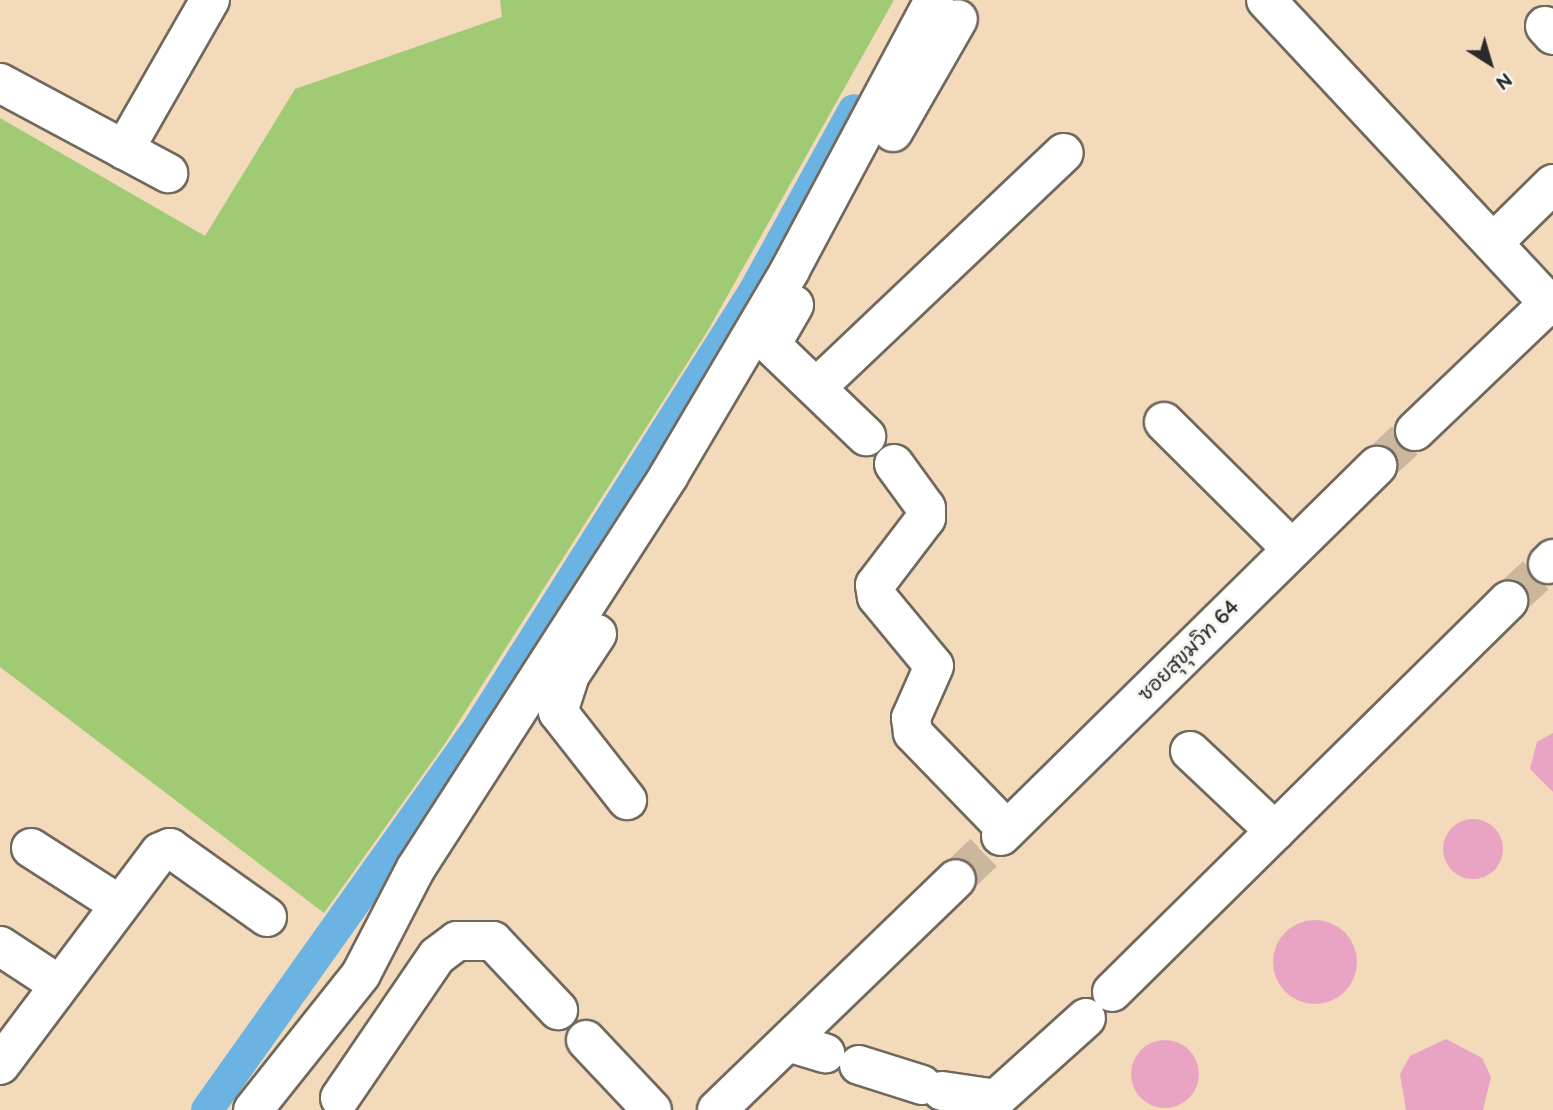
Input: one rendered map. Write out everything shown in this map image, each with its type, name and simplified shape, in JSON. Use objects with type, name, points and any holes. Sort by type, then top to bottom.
[{"type":"street","points":[[124,150],[210,0]]},
{"type":"street","points":[[1273,2],[1551,305],[1415,431]]},
{"type":"street","points":[[627,800],[562,725],[561,696],[771,345],[946,9]]},
{"type":"street","points":[[253,1110],[361,974],[423,857],[669,475],[946,9]]},
{"type":"street","points":[[0,83],[168,173]]},
{"type":"street","points":[[817,387],[1064,153]]},
{"type":"street","points":[[1493,243],[1553,184]]},
{"type":"street","points":[[771,345],[866,436]]},
{"type":"street","points":[[1164,422],[1292,549]]},
{"type":"street","name":"ซอยสุขุมวิท 64","points":[[894,464],[926,508],[926,519],[875,585],[877,597],[934,666],[932,683],[911,718],[913,733],[1004,833],[1377,466]]},
{"type":"street","points":[[788,1042],[990,1104],[1099,1005],[1508,601]]},
{"type":"street","points":[[1190,751],[1275,831]]},
{"type":"street","points":[[31,848],[117,903]]},
{"type":"street","points":[[0,1065],[149,859],[170,848],[267,918]]},
{"type":"street","points":[[717,1110],[956,879]]},
{"type":"street","points":[[340,1098],[437,956],[457,941],[493,941],[558,1010]]},
{"type":"street","points":[[0,946],[58,984]]},
{"type":"street","points":[[586,1040],[652,1110]]},
{"type":"green space","points":[[500,0],[894,0],[707,332],[444,745],[324,913],[0,667],[0,118],[205,236],[295,89],[502,17]]},
{"type":"building","points":[[1553,733],[1553,792],[1530,769],[1537,742]]},
{"type":"building","points":[[1467,819],[1479,819],[1495,827],[1501,837],[1501,861],[1495,871],[1479,879],[1467,879],[1451,871],[1443,855],[1443,843],[1451,827]]},
{"type":"building","points":[[1315,920],[1338,927],[1350,939],[1357,962],[1350,985],[1338,997],[1315,1004],[1292,997],[1280,985],[1273,962],[1280,939],[1292,927]]},
{"type":"building","points":[[1446,1039],[1482,1058],[1491,1077],[1483,1110],[1406,1110],[1400,1074],[1410,1056]]},
{"type":"building","points":[[1158,1040],[1172,1040],[1184,1045],[1194,1055],[1199,1074],[1194,1093],[1184,1103],[1172,1108],[1158,1108],[1146,1103],[1136,1093],[1131,1081],[1131,1067],[1136,1055],[1146,1045]]},
{"type":"waterway","points":[[207,1110],[481,724],[755,290],[854,110]]},
{"type":"tunnel","points":[[1377,466],[1415,431]]},
{"type":"tunnel","points":[[1508,601],[1548,564]]},
{"type":"tunnel","points":[[956,879],[1001,836]]}]
